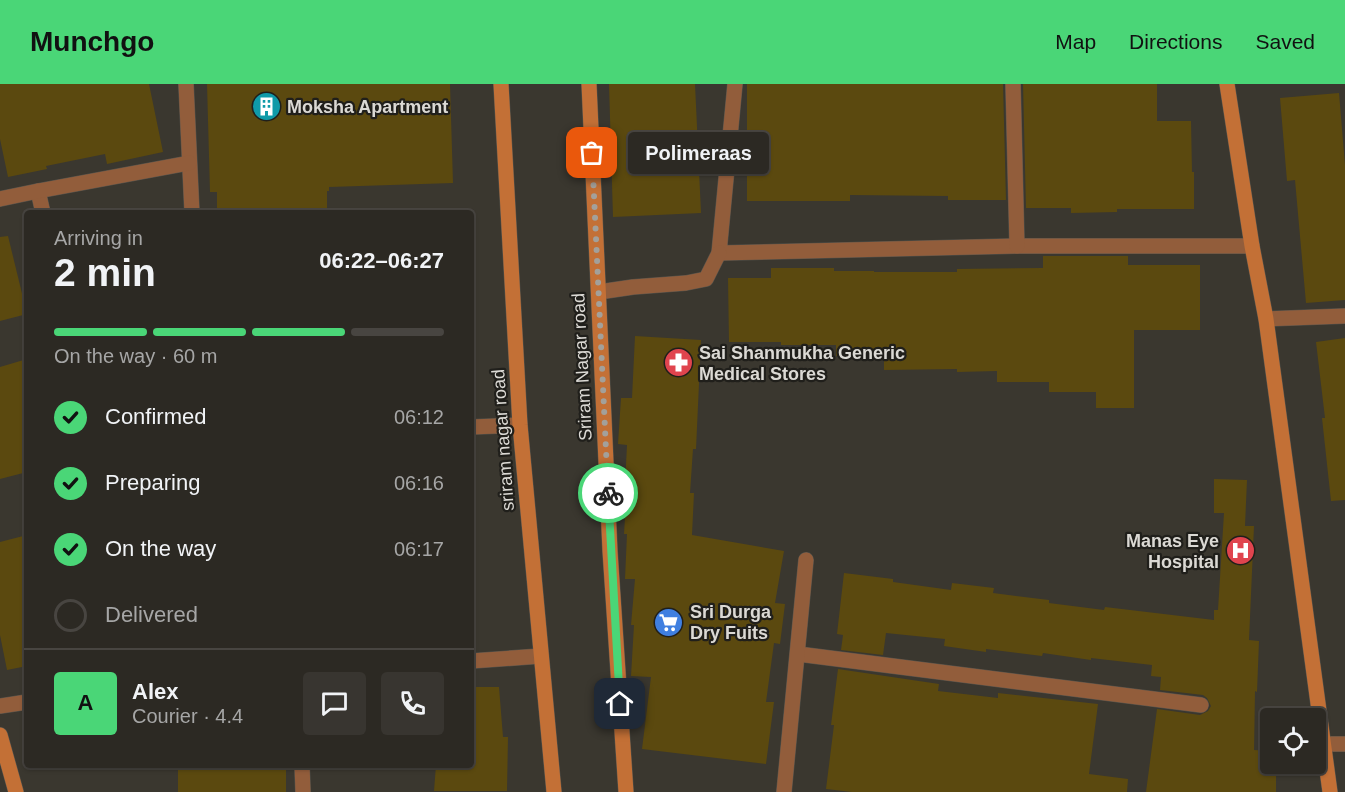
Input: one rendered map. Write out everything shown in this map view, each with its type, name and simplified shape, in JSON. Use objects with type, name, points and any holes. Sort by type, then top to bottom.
[{"type":"main road","name":"sriram nagar road","points":[[501,84],[520,425],[554,792]]},
{"type":"main road","name":"Sriram Nagar road","points":[[589,84],[610,551],[626,792]]},
{"type":"main road","points":[[1227,84],[1266,320],[1318,708]]},
{"type":"main road","points":[[0,735],[16,792]]},
{"type":"main road","points":[[1326,765],[1330,792]]},
{"type":"street","points":[[186,84],[192,210]]},
{"type":"street","points":[[598,292],[706,279],[719,253],[735,84]]},
{"type":"street","points":[[1013,84],[1017,246]]},
{"type":"street","points":[[0,199],[189,163]]},
{"type":"street","points":[[38,190],[42,210]]},
{"type":"street","points":[[719,253],[1017,246],[1252,246]]},
{"type":"street","points":[[1266,320],[1345,316]]},
{"type":"street","points":[[474,427],[520,425]]},
{"type":"street","points":[[784,792],[806,561]]},
{"type":"street","points":[[798,654],[1201,705]]},
{"type":"street","points":[[474,661],[541,656]]},
{"type":"street","points":[[0,706],[24,702]]},
{"type":"street","points":[[1326,744],[1345,744]]},
{"type":"street","points":[[302,768],[303,792]]},
{"type":"building","points":[[0,84],[149,84],[163,152],[107,164],[105,154],[46,166],[47,169],[8,177],[0,139]]},
{"type":"building","points":[[207,84],[450,84],[453,183],[329,187],[327,210],[217,210],[217,192],[210,192]]},
{"type":"building","points":[[609,84],[695,84],[701,213],[613,217]]},
{"type":"building","points":[[747,84],[1003,84],[1006,200],[948,200],[948,196],[850,195],[850,201],[747,201]]},
{"type":"building","points":[[1023,84],[1157,84],[1157,121],[1191,121],[1194,209],[1117,209],[1117,212],[1071,213],[1071,208],[1026,208]]},
{"type":"building","points":[[1339,93],[1345,165],[1345,300],[1306,303],[1295,180],[1287,181],[1280,98]]},
{"type":"building","points":[[8,236],[24,302],[24,315],[0,321],[0,237]]},
{"type":"building","points":[[1043,256],[1128,256],[1128,265],[1200,265],[1200,330],[1134,330],[1134,408],[1096,408],[1096,392],[1049,392],[1049,382],[997,382],[997,371],[884,370],[884,356],[836,356],[836,345],[729,342],[728,278],[771,278],[771,268],[957,272],[957,269],[1043,268]]},
{"type":"building","points":[[635,336],[701,340],[696,449],[693,449],[690,493],[694,493],[692,535],[784,551],[775,603],[785,604],[780,644],[774,643],[766,702],[774,702],[766,764],[642,749],[651,677],[631,676],[634,625],[631,625],[635,579],[625,579],[627,445],[618,444],[621,398],[632,398]]},
{"type":"building","points":[[1345,338],[1345,500],[1331,501],[1322,418],[1325,418],[1316,342]]},
{"type":"building","points":[[24,360],[24,473],[0,479],[0,367]]},
{"type":"building","points":[[1214,479],[1247,480],[1245,526],[1254,526],[1249,640],[1259,641],[1254,750],[1260,750],[1260,774],[1276,774],[1276,792],[1146,792],[1157,709],[1200,715],[1208,711],[1211,706],[1203,695],[1160,690],[1161,677],[1151,676],[1152,665],[1043,653],[1042,656],[986,649],[986,652],[944,646],[945,639],[886,633],[883,655],[841,650],[843,635],[837,634],[844,573],[951,590],[952,583],[994,588],[993,593],[1049,600],[1049,603],[1214,620],[1214,610],[1218,610],[1224,513],[1214,513]]},
{"type":"building","points":[[24,536],[24,667],[7,670],[0,635],[0,542]]},
{"type":"building","points":[[838,669],[939,684],[938,691],[998,698],[998,693],[1098,704],[1089,774],[1128,779],[1127,792],[852,792],[826,789]]},
{"type":"building","points":[[474,687],[499,687],[503,737],[508,737],[507,791],[434,791],[436,768],[474,768]]},
{"type":"building","points":[[178,768],[286,768],[286,792],[178,792]]},
{"type":"way so far","points":[[592,153],[608,493]]},
{"type":"place","name":"Moksha Apartment","points":[[266,107]]},
{"type":"place","name":"Polimeraas","points":[[592,153]]},
{"type":"place","name":"Sai Shanmukha Generic Medical Stores","points":[[678,363]]},
{"type":"place","name":"Manas Eye Hospital","points":[[1240,551]]},
{"type":"place","name":"Sri Durga Dry Fuits","points":[[669,622]]},
{"type":"route","points":[[608,493],[620,704]]}]
